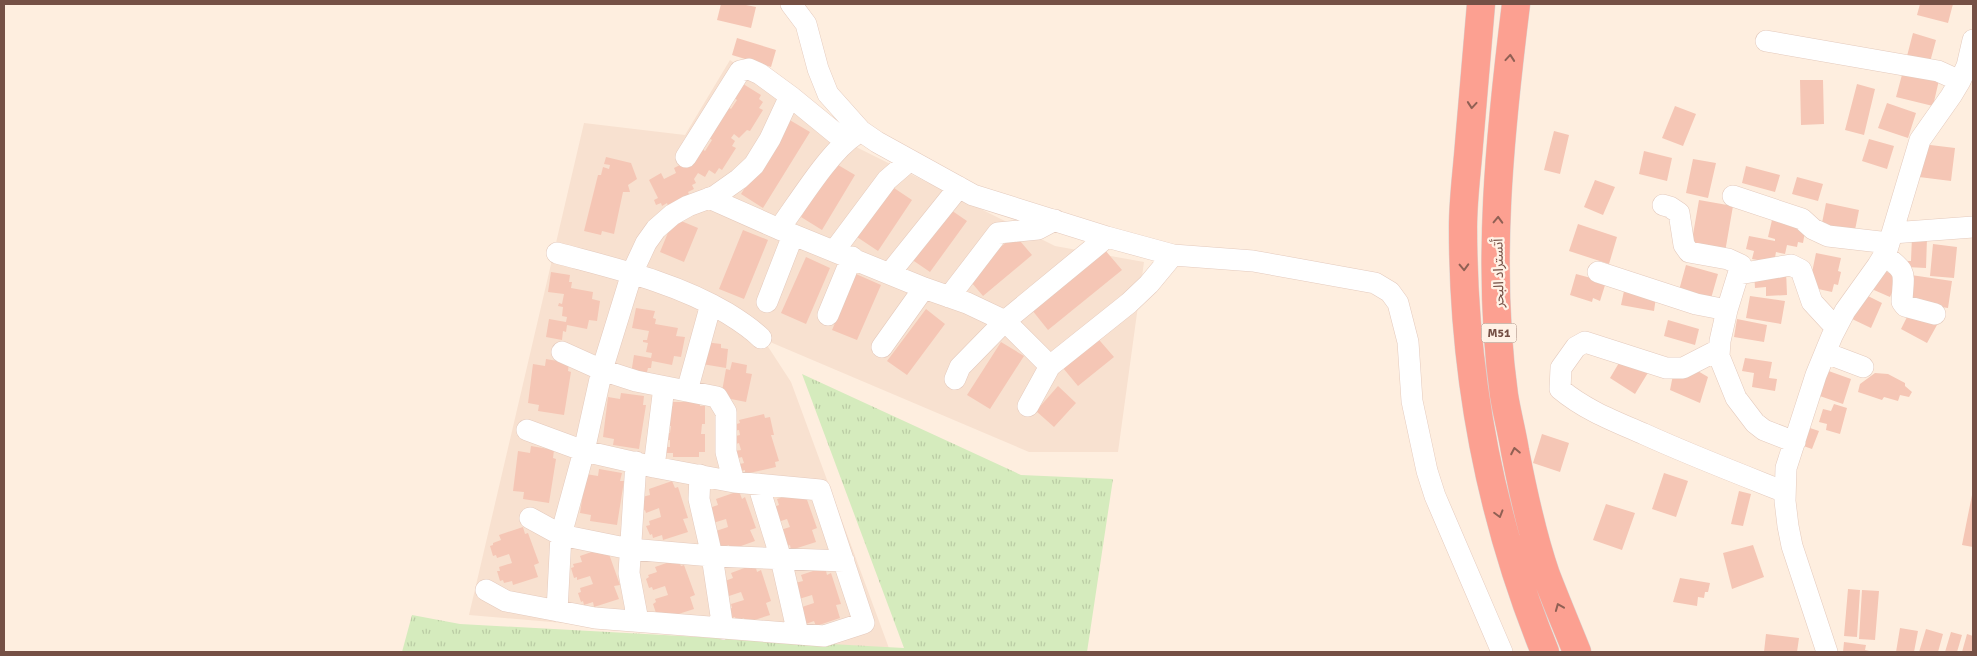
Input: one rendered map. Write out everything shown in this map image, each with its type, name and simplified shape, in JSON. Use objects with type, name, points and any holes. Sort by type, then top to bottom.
[{"type":"highway","name":"M51","points":[[1481,4],[1463,226],[1471,360],[1477,413],[1495,500],[1520,585],[1545,652]]},
{"type":"highway","name":"أتستراد البحر","points":[[1516,4],[1500,169],[1497,232],[1496,289],[1504,395],[1522,485],[1534,532],[1546,574],[1577,652]]},
{"type":"street","points":[[791,4],[806,24],[818,69],[828,94],[853,136]]},
{"type":"street","points":[[1827,652],[1792,546],[1785,492],[1786,468],[1816,375],[1836,328],[1888,244],[1920,140],[1960,81],[1967,66],[1973,40]]},
{"type":"street","points":[[1766,41],[1938,71],[1960,81]]},
{"type":"street","points":[[686,157],[740,71],[749,69],[760,74],[790,96],[853,136],[877,142],[973,194],[1107,237],[1173,255],[1253,261],[1375,283],[1390,292],[1398,303],[1408,342],[1412,401],[1427,471],[1456,547],[1502,652]]},
{"type":"street","points":[[557,611],[562,535],[584,451],[602,370],[632,273],[646,243],[656,229],[672,215],[724,190],[754,165],[770,139],[790,96]]},
{"type":"street","points":[[767,302],[786,232],[853,136]]},
{"type":"street","points":[[828,315],[843,254],[888,180],[909,161]]},
{"type":"street","points":[[890,273],[959,187]]},
{"type":"street","points":[[1733,196],[1790,207],[1813,229],[1828,236],[1888,244],[1973,227]]},
{"type":"street","points":[[709,198],[786,232],[1005,321],[1050,366]]},
{"type":"street","points":[[1663,205],[1679,213],[1684,245],[1689,252],[1728,259],[1741,266],[1727,310],[1718,350],[1719,356],[1736,398],[1745,411],[1764,430],[1794,442]]},
{"type":"street","points":[[949,297],[998,233],[1038,229],[1055,220]]},
{"type":"street","points":[[955,379],[960,367],[1005,321],[1107,237]]},
{"type":"street","points":[[1888,244],[1904,277],[1902,302],[1905,306],[1934,314]]},
{"type":"street","points":[[558,253],[632,273],[677,288],[711,304],[752,328],[761,338]]},
{"type":"street","points":[[1028,406],[1050,366],[1129,303],[1149,284],[1173,255]]},
{"type":"street","points":[[1739,274],[1791,265],[1798,268],[1801,270],[1812,302],[1836,328]]},
{"type":"street","points":[[1598,272],[1672,294],[1696,304],[1727,310]]},
{"type":"street","points":[[882,347],[924,288]]},
{"type":"street","points":[[687,391],[711,304]]},
{"type":"street","points":[[1718,350],[1682,368],[1666,368],[1585,342],[1576,347],[1561,368],[1560,389],[1576,402],[1600,415],[1785,492]]},
{"type":"street","points":[[562,352],[602,370],[636,381],[717,398],[726,412],[726,452],[734,482]]},
{"type":"street","points":[[1826,353],[1863,367]]},
{"type":"street","points":[[638,621],[629,573],[630,549],[645,465],[664,387]]},
{"type":"street","points":[[486,590],[506,602],[595,618],[824,636],[864,623],[820,490],[734,482],[645,465],[584,451],[528,430]]},
{"type":"street","points":[[700,476],[699,499],[712,556],[724,629]]},
{"type":"street","points":[[758,484],[781,559],[798,634]]},
{"type":"street","points":[[530,518],[562,535],[630,549],[712,556],[844,561]]},
{"type":"shaded area","points":[[730,60],[840,139],[1055,246],[1144,262],[1118,452],[1029,452],[763,339],[791,382],[890,651],[469,615],[584,123],[685,135]]},
{"type":"green space","points":[[802,374],[1021,475],[1113,479],[1087,652],[402,652],[412,615],[460,624],[904,648]]},
{"type":"building","points":[[721,4],[741,4],[756,7],[751,28],[717,20]]},
{"type":"building","points":[[1920,4],[1953,4],[1948,23],[1917,15]]},
{"type":"building","points":[[1913,33],[1936,40],[1930,62],[1907,56]]},
{"type":"building","points":[[737,38],[776,50],[771,67],[732,55]]},
{"type":"building","points":[[1903,71],[1939,80],[1933,106],[1896,97]]},
{"type":"building","points":[[1800,80],[1823,80],[1824,124],[1801,125]]},
{"type":"building","points":[[740,82],[761,95],[759,99],[763,102],[759,108],[763,110],[750,131],[747,130],[739,138],[734,134],[731,138],[735,141],[732,146],[736,148],[722,170],[719,168],[715,174],[709,170],[705,177],[698,173],[694,179],[696,183],[692,185],[694,189],[688,192],[690,196],[668,206],[667,203],[662,206],[661,203],[656,205],[654,200],[658,198],[649,180],[661,173],[664,179],[676,173],[674,168],[690,160],[698,146],[705,151],[712,140],[706,136],[728,107],[731,109],[737,100],[731,96]]},
{"type":"building","points":[[1857,84],[1875,89],[1864,135],[1845,130]]},
{"type":"building","points":[[1887,103],[1916,113],[1908,138],[1878,128]]},
{"type":"building","points":[[1675,106],[1696,114],[1683,146],[1662,138]]},
{"type":"building","points":[[788,119],[810,132],[763,208],[741,194]]},
{"type":"building","points":[[1554,131],[1569,135],[1560,174],[1544,170]]},
{"type":"building","points":[[1869,139],[1894,146],[1887,169],[1862,161]]},
{"type":"building","points":[[1922,144],[1955,148],[1951,181],[1919,177]]},
{"type":"building","points":[[1644,151],[1672,158],[1667,181],[1639,174]]},
{"type":"building","points":[[606,157],[631,163],[637,179],[628,185],[630,192],[623,192],[614,234],[602,231],[601,235],[584,231],[598,175],[601,175],[603,167],[609,169],[610,165],[604,164]]},
{"type":"building","points":[[1693,159],[1716,163],[1708,198],[1686,193]]},
{"type":"building","points":[[833,162],[855,175],[822,230],[801,217]]},
{"type":"building","points":[[1746,166],[1780,175],[1775,192],[1742,183]]},
{"type":"building","points":[[1797,177],[1823,184],[1818,201],[1792,194]]},
{"type":"building","points":[[1595,180],[1615,187],[1603,215],[1584,207]]},
{"type":"building","points":[[891,186],[912,200],[878,251],[857,237]]},
{"type":"building","points":[[1699,200],[1733,206],[1725,252],[1691,246]]},
{"type":"building","points":[[1826,203],[1859,210],[1854,235],[1821,228]]},
{"type":"building","points":[[948,208],[967,221],[930,272],[911,259]]},
{"type":"building","points":[[674,218],[698,228],[684,262],[660,252]]},
{"type":"building","points":[[1772,220],[1806,226],[1803,243],[1798,242],[1797,247],[1787,245],[1785,254],[1776,252],[1774,263],[1752,259],[1754,251],[1746,249],[1749,236],[1775,241],[1775,239],[1768,237]]},
{"type":"building","points":[[1578,224],[1617,237],[1609,264],[1569,251]]},
{"type":"building","points":[[743,230],[768,240],[744,299],[719,289]]},
{"type":"building","points":[[1015,235],[1032,255],[983,296],[966,276]]},
{"type":"building","points":[[1912,237],[1927,238],[1926,268],[1906,267],[1906,261],[1911,261]]},
{"type":"building","points":[[1933,244],[1957,247],[1954,278],[1930,276]]},
{"type":"building","points":[[1105,250],[1122,270],[1048,330],[1032,310]]},
{"type":"building","points":[[1816,253],[1841,258],[1838,271],[1841,272],[1838,285],[1834,284],[1832,292],[1809,287]]},
{"type":"building","points":[[806,257],[830,268],[806,324],[781,313]]},
{"type":"building","points":[[1686,265],[1718,274],[1710,302],[1678,294]]},
{"type":"building","points":[[1878,268],[1899,277],[1890,297],[1867,287]]},
{"type":"building","points":[[1786,270],[1787,295],[1766,296],[1766,287],[1755,288],[1754,272]]},
{"type":"building","points":[[551,272],[570,275],[569,282],[572,282],[571,288],[593,292],[592,299],[600,301],[597,321],[589,320],[587,329],[567,325],[566,332],[563,331],[562,340],[546,337],[549,319],[566,322],[567,317],[562,316],[563,307],[558,306],[559,303],[562,304],[564,294],[548,292]]},
{"type":"building","points":[[856,274],[881,285],[857,340],[832,330]]},
{"type":"building","points":[[1576,274],[1606,282],[1600,301],[1593,298],[1592,302],[1570,295]]},
{"type":"building","points":[[1911,275],[1952,281],[1948,308],[1907,302]]},
{"type":"building","points":[[1624,291],[1656,297],[1654,311],[1621,305]]},
{"type":"building","points":[[1862,293],[1882,303],[1871,328],[1850,318]]},
{"type":"building","points":[[1750,296],[1785,301],[1781,324],[1746,318]]},
{"type":"building","points":[[636,308],[655,311],[653,318],[656,319],[655,324],[678,328],[676,336],[685,337],[681,357],[674,356],[672,365],[652,361],[651,368],[648,368],[646,376],[631,374],[634,355],[651,358],[652,353],[646,352],[648,343],[643,342],[643,340],[647,340],[649,331],[632,328]]},
{"type":"building","points":[[926,309],[945,324],[907,375],[887,361]]},
{"type":"building","points":[[1910,311],[1937,325],[1927,343],[1901,329]]},
{"type":"building","points":[[1737,319],[1767,325],[1764,342],[1734,337]]},
{"type":"building","points":[[1668,320],[1699,329],[1695,345],[1664,336]]},
{"type":"building","points":[[1094,334],[1114,357],[1078,386],[1063,368]]},
{"type":"building","points":[[705,342],[721,344],[721,348],[728,349],[726,368],[702,364]]},
{"type":"building","points":[[1001,342],[1024,356],[990,409],[967,395]]},
{"type":"building","points":[[1623,356],[1649,371],[1635,394],[1610,378]]},
{"type":"building","points":[[1745,358],[1772,362],[1769,378],[1777,379],[1775,391],[1752,387],[1754,373],[1742,371]]},
{"type":"building","points":[[546,359],[569,363],[568,371],[571,372],[564,415],[538,411],[539,405],[528,403],[533,364],[545,366]]},
{"type":"building","points":[[732,362],[747,365],[746,373],[752,374],[746,402],[721,397],[726,369],[730,370]]},
{"type":"building","points":[[1691,367],[1708,377],[1700,403],[1670,390],[1673,375]]},
{"type":"building","points":[[1823,369],[1851,379],[1843,404],[1814,394]]},
{"type":"building","points":[[1875,373],[1888,374],[1905,383],[1905,386],[1912,392],[1909,397],[1900,395],[1898,401],[1884,397],[1882,400],[1858,392],[1860,384]]},
{"type":"building","points":[[1058,386],[1076,403],[1054,427],[1036,411]]},
{"type":"building","points":[[621,393],[644,396],[643,405],[646,405],[639,449],[613,445],[614,439],[603,437],[608,397],[620,399]]},
{"type":"building","points":[[673,402],[700,402],[700,406],[705,406],[705,424],[702,424],[701,434],[705,434],[705,452],[699,452],[699,457],[673,457],[673,453],[665,453],[665,447],[670,447],[670,440],[664,440],[665,433],[670,433],[671,426],[663,426],[663,405],[673,406]]},
{"type":"building","points":[[1834,404],[1847,408],[1840,434],[1826,430],[1827,424],[1819,422],[1823,409],[1831,411]]},
{"type":"building","points":[[764,414],[765,418],[770,417],[774,435],[771,435],[779,461],[775,462],[776,467],[745,474],[745,470],[738,472],[736,465],[744,463],[742,457],[735,459],[734,451],[741,450],[739,443],[733,445],[731,437],[740,435],[739,430],[732,431],[730,426],[740,423],[739,420]]},
{"type":"building","points":[[1801,425],[1819,431],[1812,449],[1795,443]]},
{"type":"building","points":[[1542,434],[1569,443],[1560,472],[1533,463]]},
{"type":"building","points":[[531,446],[554,450],[553,458],[556,459],[549,503],[523,499],[524,492],[513,491],[518,451],[530,453]]},
{"type":"building","points":[[599,469],[622,473],[620,481],[624,481],[617,525],[590,521],[591,515],[580,513],[586,474],[598,476]]},
{"type":"building","points":[[1664,473],[1688,481],[1676,517],[1652,509]]},
{"type":"building","points":[[672,481],[675,488],[678,487],[688,518],[683,519],[688,532],[663,540],[662,535],[653,538],[646,526],[650,525],[649,521],[661,517],[659,508],[646,513],[645,510],[643,511],[642,497],[650,495],[649,489]]},
{"type":"building","points":[[739,491],[742,499],[745,497],[756,528],[750,530],[755,541],[730,550],[729,545],[721,548],[716,531],[728,527],[726,519],[713,523],[709,508],[718,505],[716,499]]},
{"type":"building","points":[[1739,491],[1751,494],[1743,526],[1731,524]]},
{"type":"building","points":[[800,492],[806,497],[817,528],[812,530],[816,542],[791,550],[790,545],[782,548],[777,531],[790,527],[787,519],[775,523],[771,508],[779,505],[777,499]]},
{"type":"building","points":[[1973,495],[1973,547],[1962,545]]},
{"type":"building","points":[[1606,504],[1635,513],[1622,550],[1593,540]]},
{"type":"building","points":[[523,527],[525,534],[528,533],[539,563],[534,565],[538,577],[513,585],[512,581],[504,583],[503,580],[500,581],[497,571],[500,571],[499,567],[512,563],[509,554],[497,558],[496,555],[493,556],[490,546],[501,540],[499,535]]},
{"type":"building","points":[[1753,545],[1764,577],[1732,589],[1723,553]]},
{"type":"building","points":[[603,548],[606,555],[609,554],[620,585],[614,586],[619,599],[594,607],[593,602],[584,605],[578,593],[581,592],[580,588],[593,584],[590,576],[577,580],[577,577],[574,578],[571,568],[574,567],[573,564],[582,562],[580,556]]},
{"type":"building","points":[[678,559],[681,566],[684,565],[695,595],[690,597],[694,609],[669,617],[668,613],[660,615],[659,612],[656,613],[653,604],[656,602],[655,599],[668,595],[665,586],[653,590],[652,587],[649,588],[646,579],[649,577],[648,575],[657,572],[655,567]]},
{"type":"building","points":[[755,564],[757,572],[761,570],[771,601],[766,603],[770,615],[745,623],[744,618],[736,621],[735,617],[732,618],[729,609],[732,608],[731,604],[744,600],[741,592],[729,596],[725,581],[733,578],[731,573]]},
{"type":"building","points":[[825,567],[827,575],[831,573],[841,604],[836,605],[840,618],[816,626],[814,621],[806,624],[802,607],[814,603],[812,595],[799,599],[795,583],[803,581],[801,575]]},
{"type":"building","points":[[1680,578],[1710,583],[1704,598],[1698,597],[1697,606],[1673,602]]},
{"type":"building","points":[[1848,589],[1860,590],[1857,637],[1844,636]]},
{"type":"building","points":[[1862,590],[1879,591],[1875,640],[1859,639]]},
{"type":"building","points":[[1900,628],[1918,631],[1914,652],[1896,652]]},
{"type":"building","points":[[1926,629],[1943,634],[1938,652],[1919,652]]},
{"type":"building","points":[[1951,632],[1962,635],[1957,652],[1945,652]]},
{"type":"building","points":[[1766,634],[1799,638],[1797,652],[1764,652]]},
{"type":"building","points":[[1967,634],[1973,636],[1973,652],[1962,652]]},
{"type":"building","points":[[1844,642],[1866,645],[1865,650],[1874,652],[1843,652]]}]
